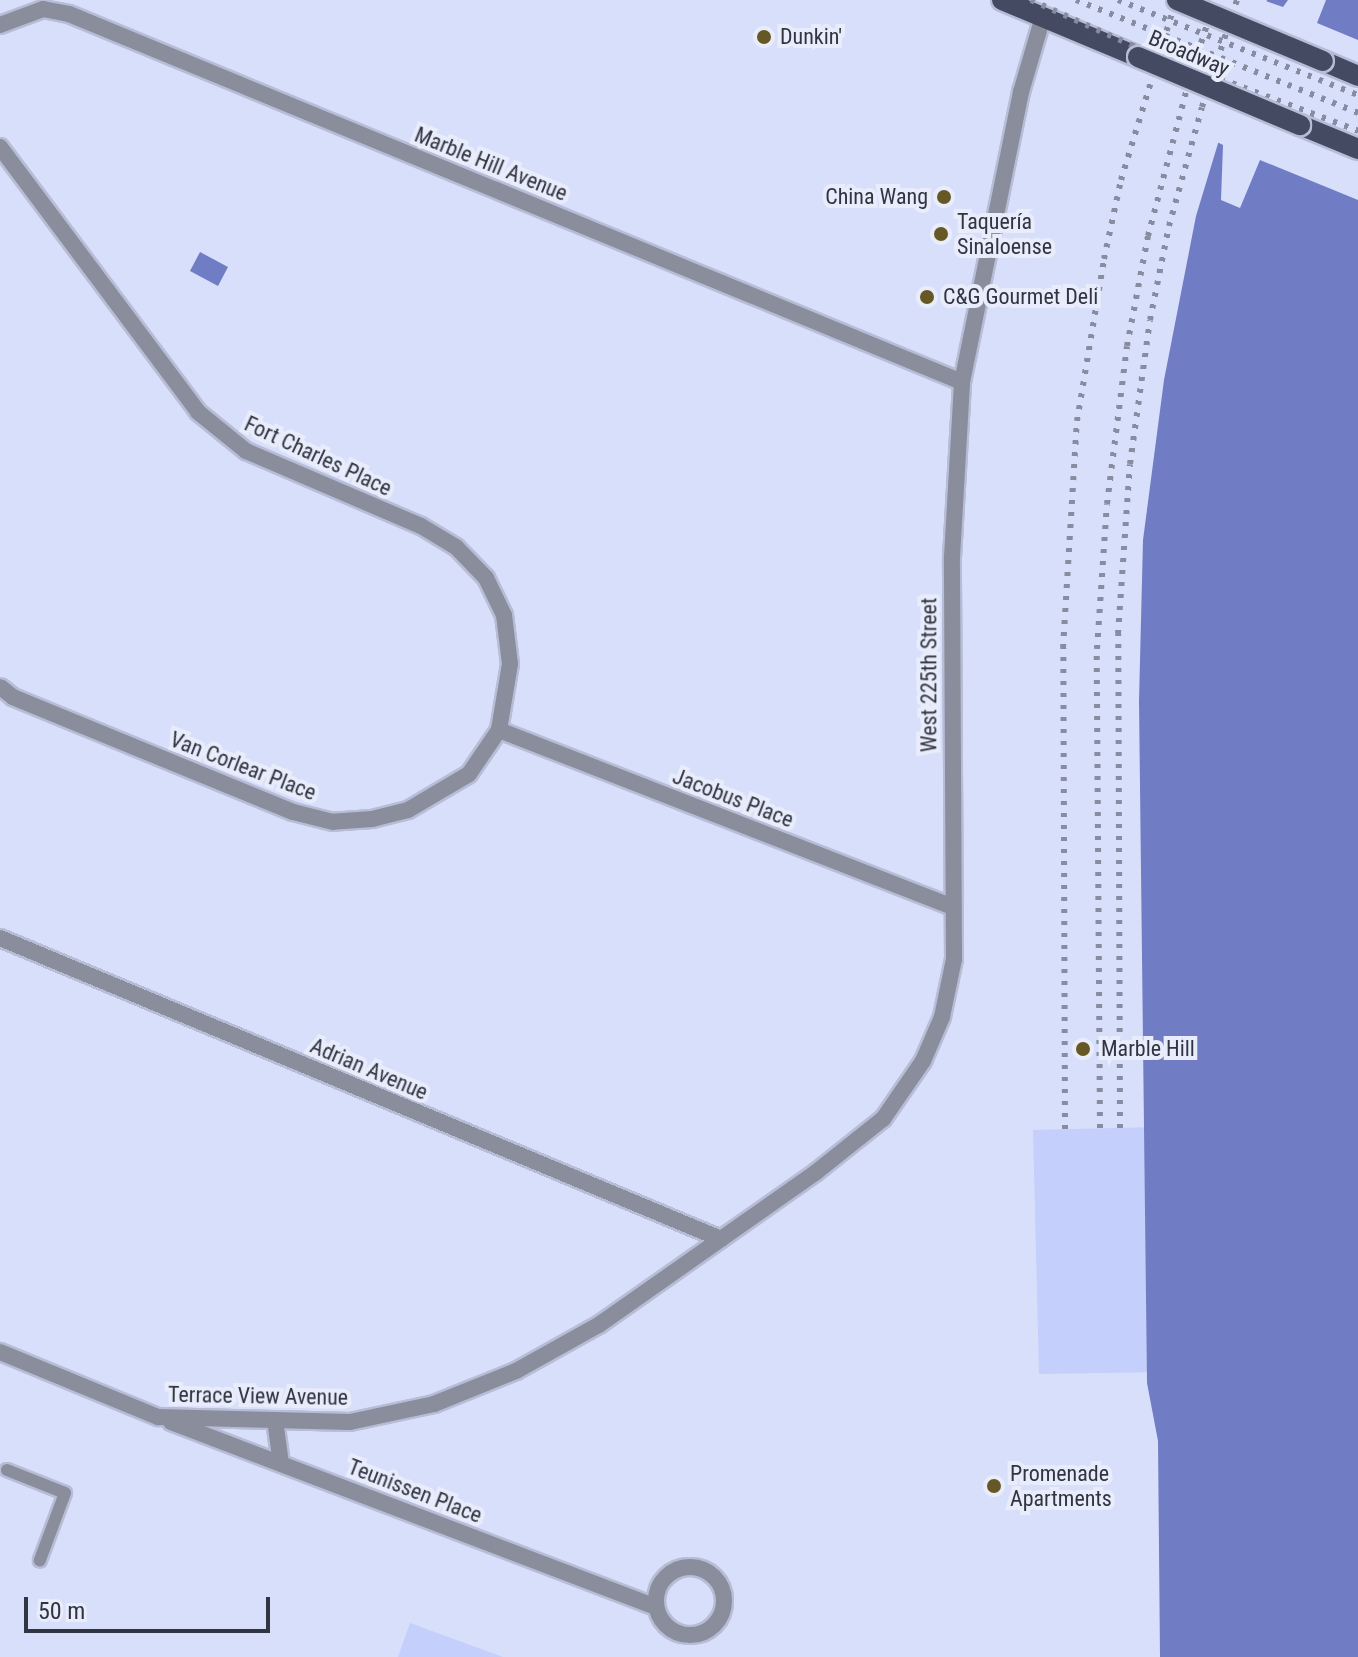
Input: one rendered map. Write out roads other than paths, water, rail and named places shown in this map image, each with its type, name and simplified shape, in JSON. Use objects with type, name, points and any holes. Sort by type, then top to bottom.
[{"type":"main road","name":"Broadway","points":[[1002,0],[1042,20],[1358,149]]},
{"type":"main road","name":"Broadway","points":[[1177,0],[1358,76]]},
{"type":"street","name":"Marble Hill Avenue","points":[[0,25],[43,9],[69,14],[962,382]]},
{"type":"street","name":"West 225th Street","points":[[721,1239],[815,1173],[883,1119],[923,1061],[942,1017],[954,959],[952,557],[962,382],[1021,92],[1042,20]]},
{"type":"street","name":"Fort Charles Place","points":[[0,147],[198,412],[218,431],[246,451],[421,526],[456,547],[486,578],[504,615],[510,664],[499,730]]},
{"type":"street","name":"Van Corlear Place","points":[[0,687],[13,697],[293,812],[333,822],[396,813],[438,796],[469,774],[499,730]]},
{"type":"street","name":"Jacobus Place","points":[[499,730],[952,907]]},
{"type":"street","name":"Adrian Avenue","points":[[0,938],[721,1239]]},
{"type":"street","name":"Terrace View Avenue","points":[[0,1352],[158,1417],[350,1422],[434,1404],[516,1371],[600,1324],[721,1239]]},
{"type":"street","name":"Teunissen Place","points":[[158,1417],[656,1607],[660,1618],[676,1633],[699,1635],[717,1622],[725,1600],[717,1579],[708,1571],[686,1566],[666,1576],[659,1585],[656,1607]]},
{"type":"street","points":[[275,1420],[281,1464]]},
{"type":"lane","points":[[7,1470],[65,1493],[40,1560]]},
{"type":"water","points":[[1267,0],[1358,0],[1358,1657],[1160,1657],[1158,1441],[1147,1383],[1139,701],[1143,540],[1164,380],[1196,216],[1233,94]]},
{"type":"water","points":[[200,252],[228,267],[218,286],[190,271]]},
{"type":"railway","points":[[1031,0],[1131,45],[1358,131]]},
{"type":"railway","points":[[1076,0],[1358,113]]},
{"type":"railway","points":[[1118,0],[1358,95]]},
{"type":"railway","points":[[1065,1129],[1063,648],[1077,421],[1104,259],[1121,180],[1176,0]]},
{"type":"railway","points":[[1100,1128],[1097,649],[1107,504],[1127,346],[1148,236],[1190,77],[1215,0]]},
{"type":"railway","points":[[1120,1128],[1118,634],[1130,464],[1150,320],[1169,226],[1202,107],[1237,0]]},
{"type":"place","name":"Dunkin'","points":[[764,37]]},
{"type":"place","name":"China Wang","points":[[944,197]]},
{"type":"place","name":"Taquería Sinaloense","points":[[941,234]]},
{"type":"place","name":"C&G Gourmet Deli","points":[[927,297]]},
{"type":"place","name":"Marble Hill","points":[[1083,1049]]},
{"type":"place","name":"Promenade Apartments","points":[[994,1486]]}]
